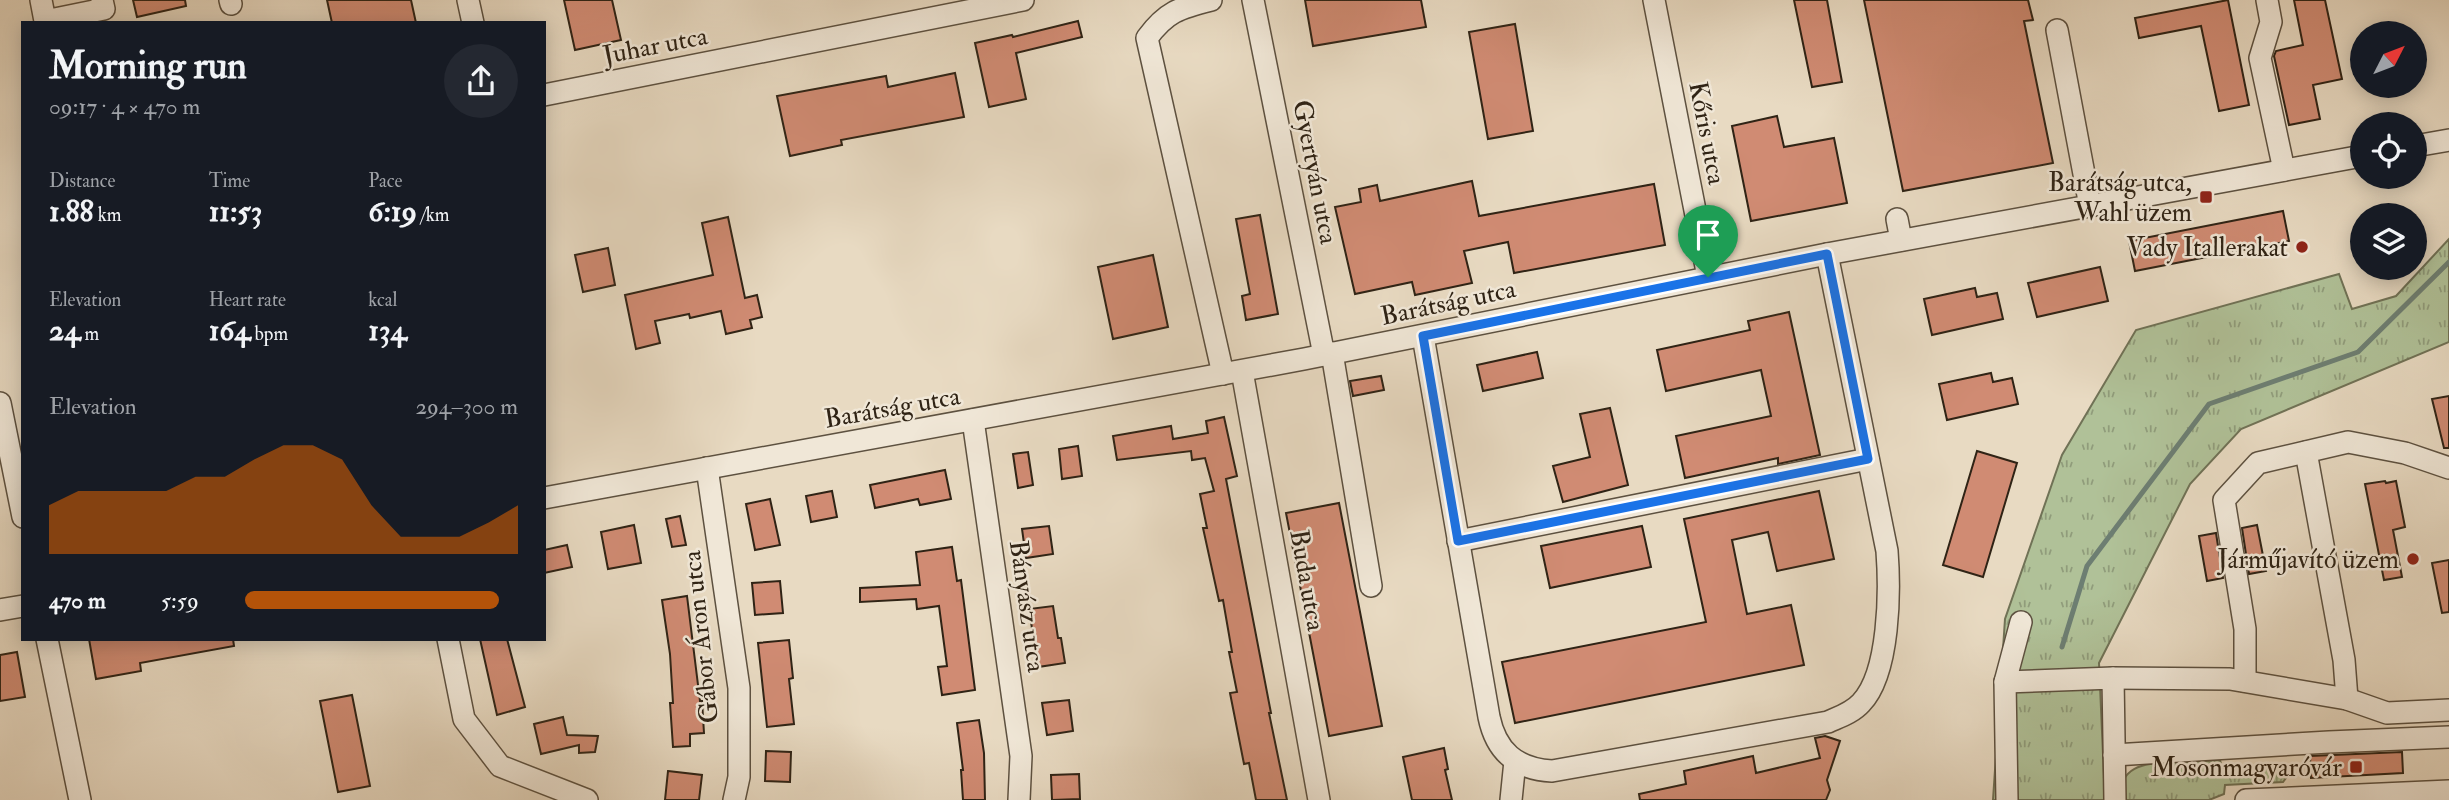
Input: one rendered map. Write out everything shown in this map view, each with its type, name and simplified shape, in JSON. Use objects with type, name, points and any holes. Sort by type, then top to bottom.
[{"type":"street","points":[[41,0],[45,21],[104,9],[102,0]]},
{"type":"street","points":[[468,0],[473,21]]},
{"type":"street","name":"Juhar utca","points":[[546,95],[1023,0]]},
{"type":"street","name":"Buda utca","points":[[1211,0],[1187,6],[1160,20],[1147,38],[1232,372],[1319,800]]},
{"type":"street","name":"Gyertyán utca","points":[[1253,0],[1328,354],[1371,586]]},
{"type":"street","name":"Kőris utca","points":[[1654,0],[1708,277]]},
{"type":"street","points":[[2267,0],[2271,22],[2260,58],[2284,170]]},
{"type":"street","points":[[2057,30],[2090,206]]},
{"type":"street","points":[[2427,144],[2449,140]]},
{"type":"street","name":"Barátság utca","points":[[546,498],[974,421],[1423,336],[1827,254],[2350,158]]},
{"type":"street","points":[[1897,219],[1901,240]]},
{"type":"street","points":[[1423,336],[1493,736],[1515,761],[1534,770],[1552,771],[1828,722],[1861,704],[1877,672],[1883,648],[1890,585],[1887,551],[1827,254]]},
{"type":"street","points":[[0,402],[21,507]]},
{"type":"street","name":"Bányász utca","points":[[974,421],[1021,756],[1019,800]]},
{"type":"street","points":[[2245,681],[2245,629],[2224,500],[2258,463],[2348,442],[2405,453],[2449,468]]},
{"type":"street","points":[[2306,452],[2344,660],[2347,699]]},
{"type":"street","points":[[1458,541],[1868,459]]},
{"type":"street","name":"Gábor Áron utca","points":[[707,468],[739,688],[739,777],[734,800]]},
{"type":"street","points":[[0,610],[21,606]]},
{"type":"street","points":[[2007,800],[2005,682],[2021,622]]},
{"type":"street","points":[[47,641],[80,800]]},
{"type":"street","points":[[448,641],[464,719],[500,766],[587,800]]},
{"type":"street","points":[[2113,678],[2115,800]]},
{"type":"street","points":[[2005,682],[2230,678],[2347,699],[2387,713],[2449,710]]},
{"type":"street","points":[[2114,755],[2449,737]]},
{"type":"street","points":[[1511,800],[1515,761]]},
{"type":"street","points":[[2246,800],[2449,791]]},
{"type":"green space","points":[[2449,239],[2449,342],[2241,429],[2190,484],[2099,663],[2105,800],[1993,800],[2005,619],[2062,455],[2136,330],[2339,274],[2352,309],[2396,296],[2411,280],[2427,280],[2427,263]]},
{"type":"green space","points":[[2220,760],[2222,767],[2227,770],[2280,766],[2285,771],[2286,778],[2283,782],[2225,785],[2224,794],[2209,800],[2119,800],[2124,779],[2136,768],[2154,764]]},
{"type":"building","points":[[133,0],[185,0],[186,6],[137,17]]},
{"type":"building","points":[[327,0],[411,0],[416,21],[332,21]]},
{"type":"building","points":[[564,0],[612,0],[621,40],[575,50]]},
{"type":"building","points":[[1305,0],[1421,0],[1426,27],[1313,46]]},
{"type":"building","points":[[1794,0],[1827,0],[1842,82],[1812,87]]},
{"type":"building","points":[[1864,0],[2028,0],[2033,20],[2024,21],[2053,163],[1903,191]]},
{"type":"building","points":[[2228,0],[2249,105],[2219,111],[2201,26],[2139,38],[2135,18]]},
{"type":"building","points":[[2294,0],[2325,0],[2342,79],[2313,85],[2320,119],[2289,125],[2274,56],[2276,51],[2303,45]]},
{"type":"building","points":[[1078,21],[1082,37],[1016,53],[1026,99],[989,107],[975,43]]},
{"type":"building","points":[[1515,24],[1533,131],[1488,139],[1469,32]]},
{"type":"building","points":[[955,73],[964,117],[841,140],[842,145],[790,156],[777,96],[886,76],[888,87]]},
{"type":"building","points":[[1777,116],[1784,147],[1834,138],[1847,203],[1751,221],[1732,126]]},
{"type":"building","points":[[1472,181],[1479,216],[1654,184],[1665,245],[1514,273],[1508,242],[1464,251],[1472,283],[1415,295],[1412,282],[1355,294],[1335,207],[1361,202],[1359,189],[1377,185],[1380,201]]},
{"type":"building","points":[[2283,211],[2289,241],[2135,271],[2129,241]]},
{"type":"building","points":[[1260,215],[1278,314],[1246,320],[1242,296],[1250,294],[1236,219]]},
{"type":"building","points":[[728,217],[745,298],[757,295],[762,317],[750,320],[752,328],[726,334],[721,311],[690,318],[689,314],[655,321],[660,343],[636,349],[625,295],[713,275],[702,223]]},
{"type":"building","points":[[608,248],[615,285],[583,292],[575,255]]},
{"type":"building","points":[[1153,255],[1168,327],[1113,339],[1098,267]]},
{"type":"building","points":[[2100,267],[2108,301],[2037,317],[2028,283]]},
{"type":"building","points":[[1975,288],[1977,297],[1997,293],[2003,319],[1932,335],[1924,299]]},
{"type":"building","points":[[1789,312],[1820,455],[1778,464],[1778,458],[1685,478],[1676,436],[1771,416],[1761,370],[1666,391],[1657,350],[1750,330],[1748,321]]},
{"type":"building","points":[[1537,352],[1543,378],[1483,391],[1477,365]]},
{"type":"building","points":[[1991,373],[1993,382],[2012,378],[2018,404],[1947,420],[1939,384]]},
{"type":"building","points":[[1381,376],[1384,390],[1353,396],[1350,381]]},
{"type":"building","points":[[2449,396],[2449,448],[2444,448],[2432,399]]},
{"type":"building","points":[[1610,408],[1628,485],[1563,502],[1553,466],[1590,457],[1580,414]]},
{"type":"building","points":[[1224,417],[1237,476],[1226,479],[1287,800],[1256,800],[1249,763],[1244,764],[1230,693],[1237,692],[1223,600],[1219,601],[1203,528],[1207,528],[1200,494],[1214,491],[1205,458],[1192,460],[1191,451],[1117,460],[1113,436],[1171,426],[1173,439],[1208,433],[1206,421]]},
{"type":"building","points":[[1078,446],[1082,476],[1062,479],[1059,449]]},
{"type":"building","points":[[1977,451],[2017,463],[1983,577],[1943,565]]},
{"type":"building","points":[[1028,452],[1033,485],[1018,488],[1013,454]]},
{"type":"building","points":[[945,470],[951,499],[920,505],[918,499],[875,508],[870,485]]},
{"type":"building","points":[[2396,481],[2405,527],[2393,530],[2402,577],[2384,580],[2365,484]]},
{"type":"building","points":[[832,491],[837,517],[811,522],[806,496]]},
{"type":"building","points":[[1819,491],[1834,559],[1777,571],[1768,532],[1732,540],[1747,614],[1791,605],[1804,665],[1515,723],[1502,662],[1706,622],[1684,519]]},
{"type":"building","points":[[770,499],[780,545],[755,550],[746,504]]},
{"type":"building","points":[[1339,503],[1382,726],[1329,736],[1286,513]]},
{"type":"building","points":[[680,516],[686,545],[672,547],[666,519]]},
{"type":"building","points":[[634,525],[641,563],[608,569],[601,532]]},
{"type":"building","points":[[2257,525],[2266,571],[2249,574],[2242,528]]},
{"type":"building","points":[[1049,526],[1053,554],[1026,558],[1022,529]]},
{"type":"building","points":[[1642,526],[1651,567],[1550,588],[1541,546]]},
{"type":"building","points":[[2216,533],[2223,578],[2207,581],[2199,536]]},
{"type":"building","points":[[567,545],[572,567],[546,573],[546,550]]},
{"type":"building","points":[[952,547],[957,581],[961,580],[975,690],[942,695],[938,667],[947,666],[939,606],[917,609],[916,599],[860,602],[860,588],[920,585],[916,552]]},
{"type":"building","points":[[2449,560],[2449,612],[2442,613],[2432,563]]},
{"type":"building","points":[[780,581],[783,613],[755,615],[752,583]]},
{"type":"building","points":[[687,596],[704,733],[690,734],[690,746],[673,747],[670,654],[662,600]]},
{"type":"building","points":[[1053,606],[1065,663],[1038,667],[1029,609]]},
{"type":"building","points":[[789,640],[793,678],[789,679],[794,724],[767,727],[758,643]]},
{"type":"building","points":[[89,641],[233,641],[234,646],[140,663],[141,671],[96,679]]},
{"type":"building","points":[[480,641],[508,641],[525,707],[497,715]]},
{"type":"building","points":[[17,652],[25,697],[0,701],[0,655]]},
{"type":"building","points":[[352,695],[370,786],[338,792],[320,701]]},
{"type":"building","points":[[1069,700],[1073,731],[1047,735],[1042,703]]},
{"type":"building","points":[[563,717],[567,735],[598,736],[595,752],[579,753],[579,745],[541,754],[534,724]]},
{"type":"building","points":[[979,720],[984,753],[985,800],[963,800],[963,770],[957,723]]},
{"type":"building","points":[[1825,736],[1840,741],[1827,780],[1830,790],[1826,800],[1640,800],[1639,794],[1686,784],[1684,771],[1753,756],[1756,773],[1820,758],[1815,738]]},
{"type":"building","points":[[1444,748],[1448,769],[1445,770],[1452,800],[1412,800],[1403,757]]},
{"type":"building","points":[[766,751],[791,752],[790,782],[765,781]]},
{"type":"building","name":"Mosonmagyaróvár","points":[[2402,752],[2403,773],[2311,778],[2310,756]]},
{"type":"building","points":[[668,771],[702,775],[699,800],[665,800]]},
{"type":"building","points":[[1079,774],[1080,799],[1052,800],[1051,775]]},
{"type":"waterway","points":[[2062,647],[2087,566],[2209,404],[2358,352],[2449,262]]},
{"type":"place","name":"Barátság utca, Wahl üzem","points":[[2206,197]]},
{"type":"place","name":"Vady Itallerakat","points":[[2302,247]]},
{"type":"place","name":"Járműjavító üzem","points":[[2413,559]]},
{"type":"place","name":"Mosonmagyaróvár","points":[[2356,767]]},
{"type":"route","points":[[1827,254],[1868,459],[1458,541],[1423,336],[1708,277],[1827,254]]}]
